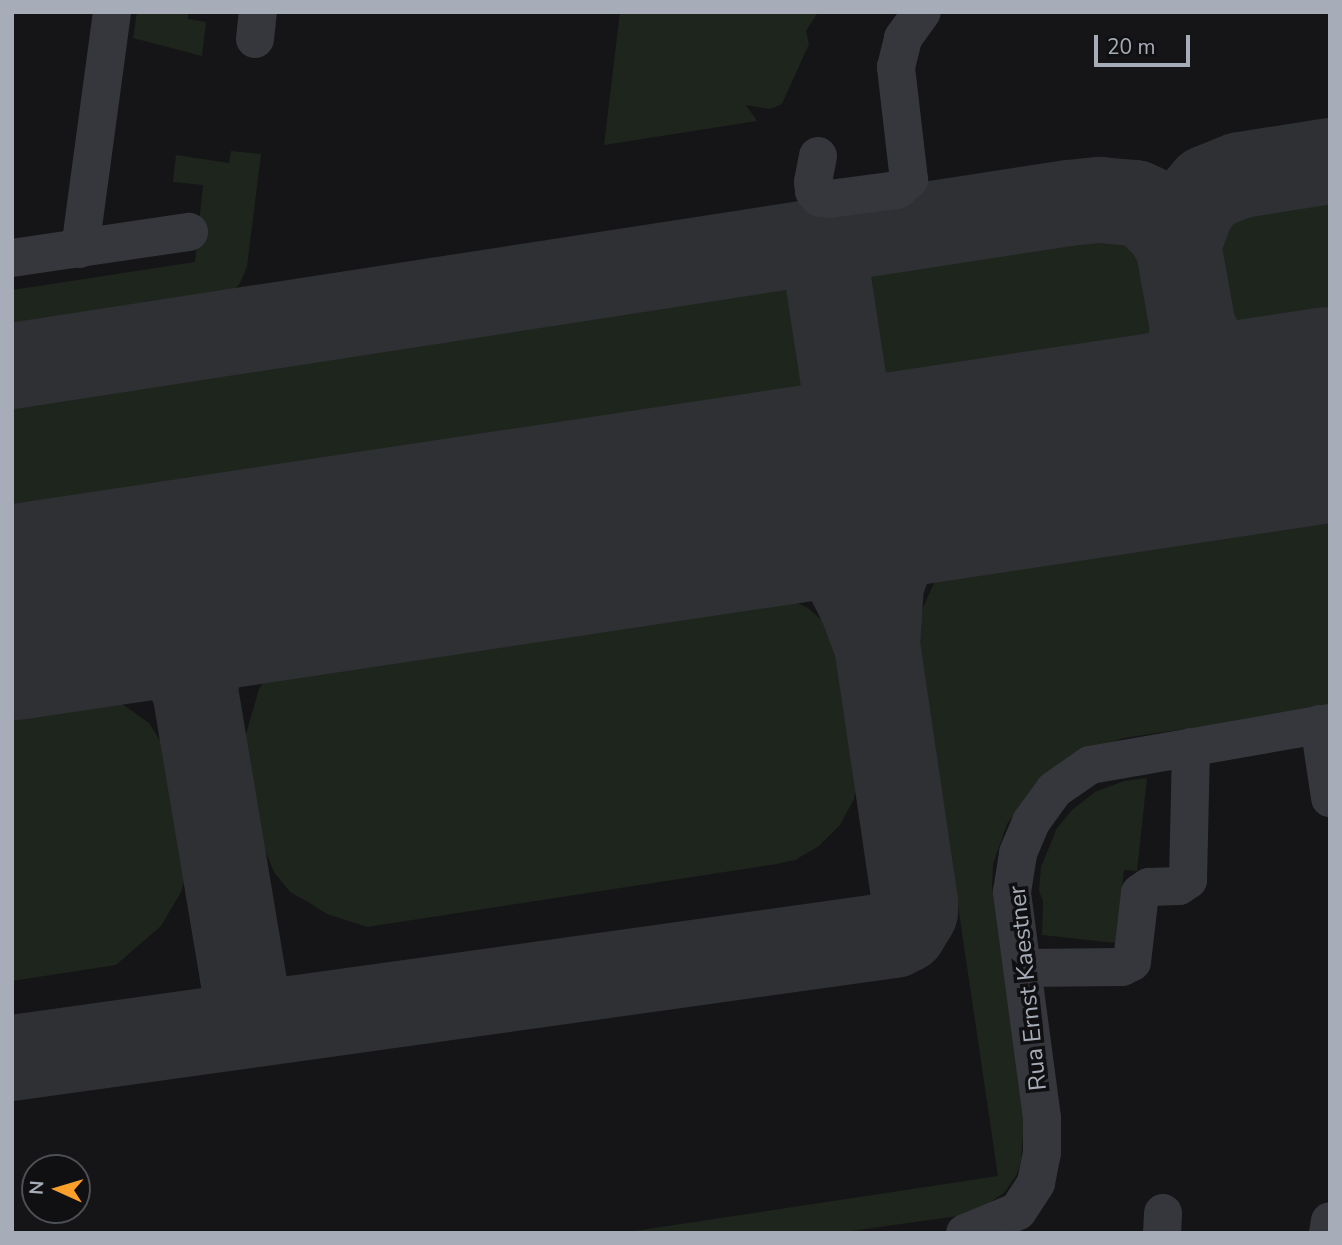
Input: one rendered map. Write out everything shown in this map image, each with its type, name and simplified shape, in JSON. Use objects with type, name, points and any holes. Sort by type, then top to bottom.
[{"type":"street","points":[[80,248],[111,12]]},
{"type":"street","points":[[818,156],[813,182],[814,191],[820,198],[897,190],[909,180],[896,67],[903,38],[922,12]]},
{"type":"street","points":[[12,258],[189,232]]},
{"type":"street","points":[[1325,724],[1329,793]]},
{"type":"street","name":"Rua Ernst Kaestner","points":[[965,1233],[1018,1211],[1036,1183],[1042,1153],[1042,1118],[1013,892],[1018,853],[1031,822],[1054,790],[1090,765],[1325,724]]},
{"type":"street","points":[[1023,968],[1122,967],[1132,962],[1140,893],[1149,887],[1179,886],[1188,880],[1191,747]]},
{"type":"street","points":[[1328,1233],[1330,1221]]},
{"type":"shaded area","points":[[137,12],[188,12],[188,19],[206,22],[202,56],[133,38]]},
{"type":"shaded area","points":[[620,12],[818,12],[806,31],[809,44],[782,104],[770,109],[746,105],[757,121],[604,145]]},
{"type":"shaded area","points":[[231,151],[261,154],[247,267],[240,283],[228,298],[212,311],[12,341],[12,290],[195,262],[203,185],[173,182],[176,155],[229,163]]},
{"type":"shaded area","points":[[1330,187],[1330,341],[1263,352],[1244,341],[1226,315],[1214,253],[1220,226],[1228,217],[1261,197]]},
{"type":"shaded area","points":[[1089,223],[1127,231],[1137,238],[1147,253],[1163,332],[1152,356],[1143,367],[900,408],[885,401],[874,391],[864,369],[857,336],[856,312],[861,285],[873,259]]},
{"type":"shaded area","points":[[768,271],[784,274],[807,318],[819,392],[807,419],[12,541],[12,389]]},
{"type":"shaded area","points":[[1330,485],[1330,707],[1124,738],[1093,748],[1022,804],[1007,824],[993,864],[992,887],[1024,1120],[1021,1160],[1017,1174],[1004,1193],[972,1214],[837,1233],[621,1233],[998,1176],[952,865],[949,871],[913,649],[920,615],[932,587],[946,566],[970,550],[1005,534]]},
{"type":"shaded area","points":[[718,577],[780,594],[808,608],[824,622],[835,647],[843,672],[859,770],[854,799],[840,825],[819,846],[795,860],[777,864],[367,927],[327,914],[290,892],[274,872],[263,845],[244,741],[259,689],[274,666],[298,651],[359,628]]},
{"type":"shaded area","points":[[60,674],[98,687],[149,723],[161,742],[185,829],[187,871],[181,892],[161,926],[116,965],[12,981],[12,682]]},
{"type":"shaded area","points":[[1147,778],[1137,871],[1124,870],[1116,943],[1042,935],[1043,901],[1039,891],[1041,867],[1057,828],[1072,810],[1095,792],[1124,781]]},
{"type":"taxiway","points":[[1316,417],[1270,414],[1253,408],[1217,375],[1193,328],[1178,245],[1192,207],[1208,188],[1241,175],[1330,161]]},
{"type":"taxiway","points":[[12,366],[1069,203],[1100,200],[1135,203],[1150,210],[1167,227],[1178,245]]},
{"type":"taxiway","points":[[721,505],[778,492],[805,478],[819,465],[838,435],[844,413],[845,390],[822,240]]},
{"type":"taxiway","points":[[1096,450],[1148,433],[1172,410],[1187,375],[1193,328]]},
{"type":"taxiway","points":[[877,645],[881,584],[902,528],[928,499],[975,466]]},
{"type":"taxiway","points":[[12,1058],[894,935],[904,930],[915,912],[915,902],[877,645],[862,605],[846,573],[805,526],[787,514],[769,508],[721,505]]},
{"type":"taxiway","points":[[194,684],[208,651],[238,613],[270,586],[308,567]]},
{"type":"taxiway","points":[[62,604],[100,614],[136,631],[172,657],[194,684],[251,1024]]},
{"type":"runway","points":[[12,612],[1330,414]]}]
